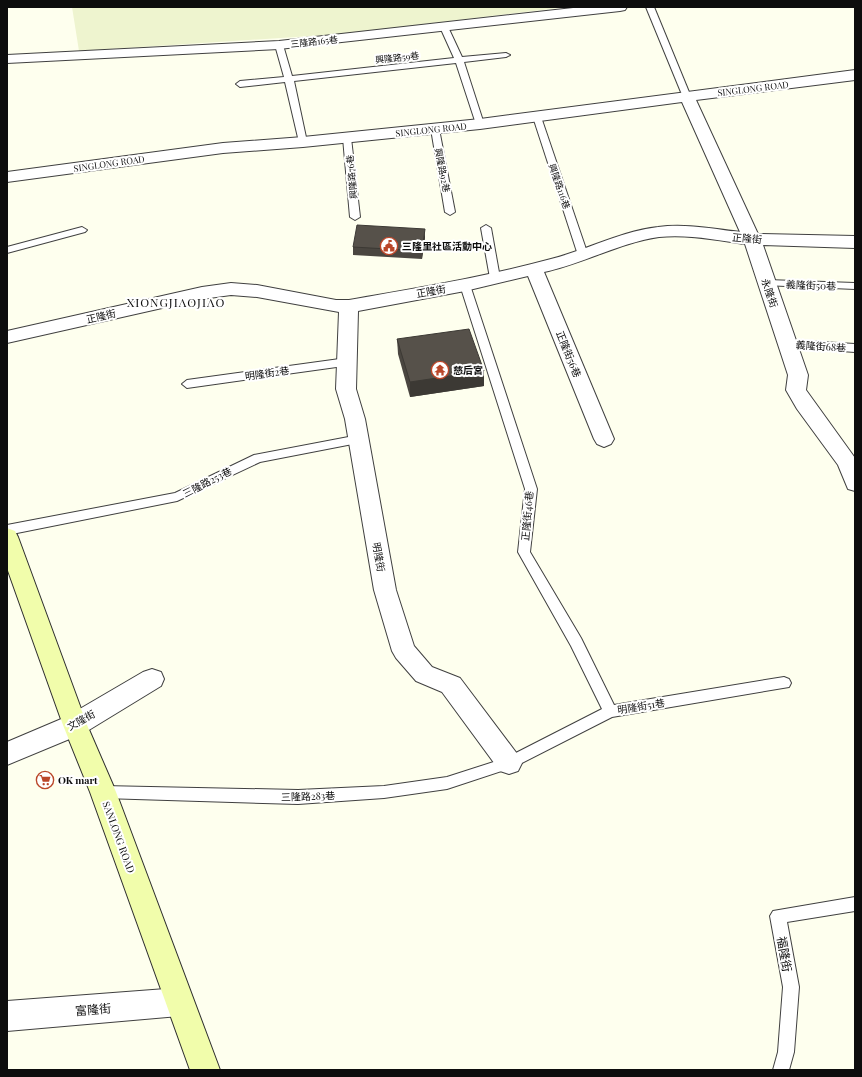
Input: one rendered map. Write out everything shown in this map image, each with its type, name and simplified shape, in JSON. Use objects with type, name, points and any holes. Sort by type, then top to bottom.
[{"type":"street","name":"三隆路165巷","points":[[7,60],[279,45],[620,7]]},
{"type":"street","name":"SINGLONG ROAD","points":[[7,177],[223,148],[347,138],[480,124],[855,75]]},
{"type":"street","name":"永隆街","points":[[688,96],[752,239],[798,375],[796,390],[804,404],[847,462],[855,483]]},
{"type":"street","name":"正隆街","points":[[7,337],[202,293],[231,289],[257,291],[336,306],[349,306],[465,285],[534,269],[583,255],[632,238],[659,232],[692,232],[752,239],[855,242]]},
{"type":"street","name":"正隆街56巷","points":[[534,269],[604,438]]},
{"type":"street","name":"明隆街","points":[[349,306],[346,389],[358,439],[385,590],[404,651],[424,674],[451,685],[509,763]]},
{"type":"street","name":"SANLONG ROAD","points":[[7,537],[75,725],[103,792],[204,1070]]},
{"type":"street","name":"文隆街","points":[[7,754],[75,725],[152,679]]},
{"type":"street","name":"富隆街","points":[[7,1016],[179,1002]]},
{"type":"lane","points":[[650,7],[688,96]]},
{"type":"lane","points":[[444,27],[459,60],[480,124]]},
{"type":"lane","points":[[279,45],[289,79],[303,142]]},
{"type":"lane","name":"興隆路59巷","points":[[240,84],[506,55]]},
{"type":"lane","name":"興隆路116巷","points":[[537,117],[583,255]]},
{"type":"lane","name":"興隆路92巷","points":[[435,129],[450,212]]},
{"type":"lane","name":"興隆路76巷","points":[[347,138],[354,217]]},
{"type":"lane","points":[[486,228],[495,278]]},
{"type":"lane","points":[[7,250],[82,230]]},
{"type":"lane","name":"義隆街50巷","points":[[767,283],[855,286]]},
{"type":"lane","name":"正隆街46巷","points":[[465,285],[531,489],[524,552],[576,642],[610,711]]},
{"type":"lane","name":"義隆街68巷","points":[[788,344],[855,348]]},
{"type":"lane","name":"明隆街2巷","points":[[187,384],[347,362]]},
{"type":"lane","name":"三隆路253巷","points":[[7,530],[178,497],[196,490],[242,464],[258,458],[358,439]]},
{"type":"lane","name":"明隆街51巷","points":[[509,763],[610,711],[784,683]]},
{"type":"lane","name":"三隆路283巷","points":[[103,792],[298,797],[384,792],[447,782],[509,763]]},
{"type":"lane","name":"福隆街","points":[[781,1070],[786,1052],[791,987],[778,916],[855,904]]},
{"type":"green space","points":[[72,7],[559,8],[342,34],[79,51]]},
{"type":"building","name":"三隆里社區活動中心","points":[[357,225],[425,229],[422,251],[353,247]]},
{"type":"building","name":"慈后宮","points":[[469,329],[484,371],[410,382],[397,339]]},
{"type":"place","name":"三隆里社區活動中心","points":[[389,246]]},
{"type":"place","name":"慈后宮","points":[[440,370]]},
{"type":"place","name":"OK mart","points":[[45,780]]},
{"type":"district","name":"XIONGJIAOJIAO","points":[[176,302]]}]
